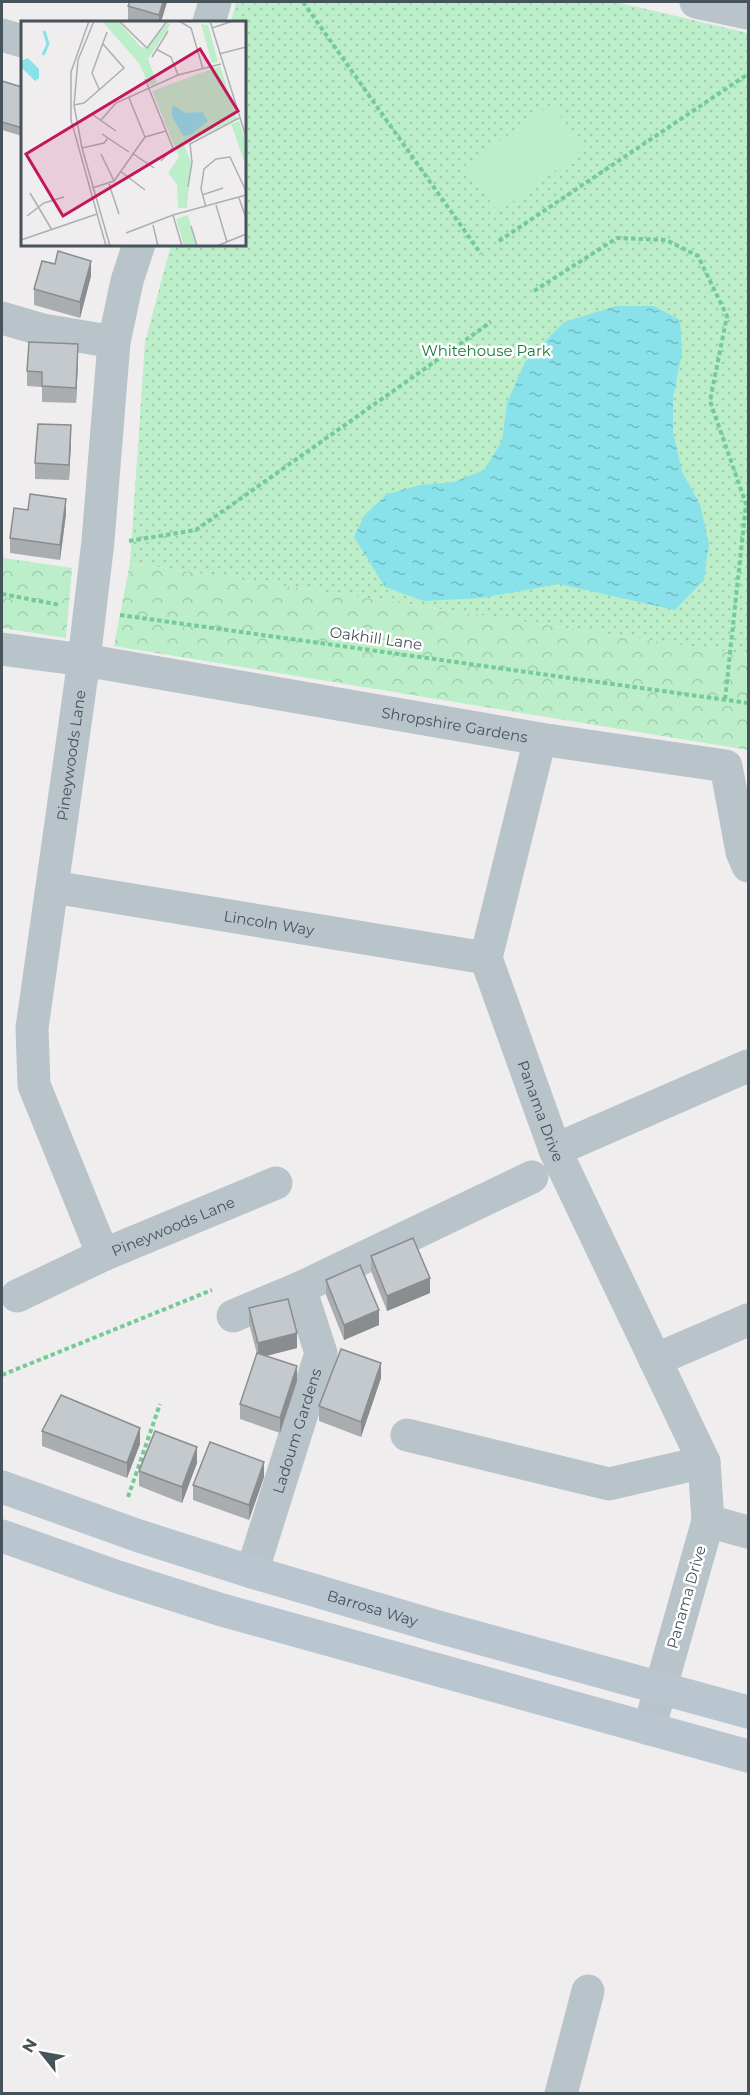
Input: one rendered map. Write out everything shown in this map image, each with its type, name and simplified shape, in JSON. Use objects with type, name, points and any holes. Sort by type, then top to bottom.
[{"type":"street","points":[[209,21],[214,2]]},
{"type":"street","points":[[696,2],[748,13]]},
{"type":"street","points":[[2,35],[21,40]]},
{"type":"street","name":"Pineywoods Lane","points":[[103,1255],[34,1085],[32,1028],[90,610],[98,542],[114,342],[127,281],[138,246]]},
{"type":"street","points":[[2,318],[43,330],[114,342]]},
{"type":"street","name":"Shropshire Gardens","points":[[2,649],[84,660],[540,739],[726,766],[742,852],[748,866]]},
{"type":"street","points":[[486,958],[540,739]]},
{"type":"street","name":"Lincoln Way","points":[[53,887],[486,958]]},
{"type":"street","name":"Panama Drive","points":[[486,958],[555,1150],[705,1462],[708,1521],[649,1729]]},
{"type":"street","points":[[555,1150],[748,1066]]},
{"type":"street","points":[[233,1316],[300,1288],[531,1177]]},
{"type":"street","name":"Pineywoods Lane","points":[[17,1296],[103,1255],[276,1183]]},
{"type":"street","name":"Ladoum Gardens","points":[[252,1572],[321,1353],[300,1288]]},
{"type":"street","points":[[655,1360],[748,1320]]},
{"type":"street","points":[[407,1435],[609,1484],[705,1462]]},
{"type":"street","name":"Barrosa Way","points":[[2,1487],[138,1536],[252,1572],[435,1626],[748,1712]]},
{"type":"street","points":[[708,1521],[748,1532]]},
{"type":"street","points":[[2,1536],[118,1577],[222,1610],[748,1756]]},
{"type":"street","points":[[561,2094],[588,1991]]},
{"type":"path","points":[[303,2],[481,254]]},
{"type":"path","points":[[499,241],[748,74]]},
{"type":"path","points":[[534,291],[617,238],[666,240],[698,256],[728,316],[710,401],[746,504],[725,700]]},
{"type":"path","points":[[98,542],[131,541],[196,530],[491,322]]},
{"type":"path","name":"Oakhill Lane","points":[[2,594],[90,610],[748,703]]},
{"type":"path","points":[[128,1497],[160,1404]]},
{"type":"green space","name":"Whitehouse Park","points":[[236,2],[616,2],[748,33],[748,655],[130,563],[145,342],[171,246],[246,246],[246,21],[231,21]]},
{"type":"green space","points":[[552,104],[584,150],[498,212],[465,166]]},
{"type":"green space","points":[[2,539],[4,558],[72,568],[66,638],[2,628]]},
{"type":"green space","points":[[130,563],[748,655],[748,750],[114,646]]},
{"type":"water","points":[[616,306],[654,306],[680,320],[682,353],[673,398],[673,432],[682,472],[700,504],[709,544],[704,580],[675,610],[559,584],[481,598],[424,601],[385,587],[354,537],[364,516],[387,494],[421,485],[454,482],[484,470],[502,441],[507,403],[525,362],[564,322]]},
{"type":"building","points":[[130,2],[163,2],[159,15],[128,6]]},
{"type":"building","points":[[2,81],[21,87],[21,128],[2,122]]},
{"type":"building","points":[[58,251],[91,261],[80,302],[34,289],[42,261],[55,264]]},
{"type":"building","points":[[29,342],[78,344],[76,388],[42,386],[42,372],[27,371]]},
{"type":"building","points":[[38,424],[71,425],[69,465],[35,463]]},
{"type":"building","points":[[30,494],[66,499],[60,545],[10,538],[14,508],[28,510]]},
{"type":"building","points":[[413,1238],[430,1278],[387,1296],[371,1256]]},
{"type":"building","points":[[360,1265],[379,1310],[344,1325],[326,1280]]},
{"type":"building","points":[[288,1299],[297,1333],[258,1343],[249,1308]]},
{"type":"building","points":[[341,1349],[381,1363],[361,1422],[319,1406]]},
{"type":"building","points":[[257,1353],[297,1366],[280,1418],[240,1404]]},
{"type":"building","points":[[61,1395],[140,1428],[127,1463],[42,1431]]},
{"type":"building","points":[[155,1431],[197,1447],[182,1487],[139,1471]]},
{"type":"building","points":[[210,1442],[264,1462],[249,1505],[193,1485]]}]
